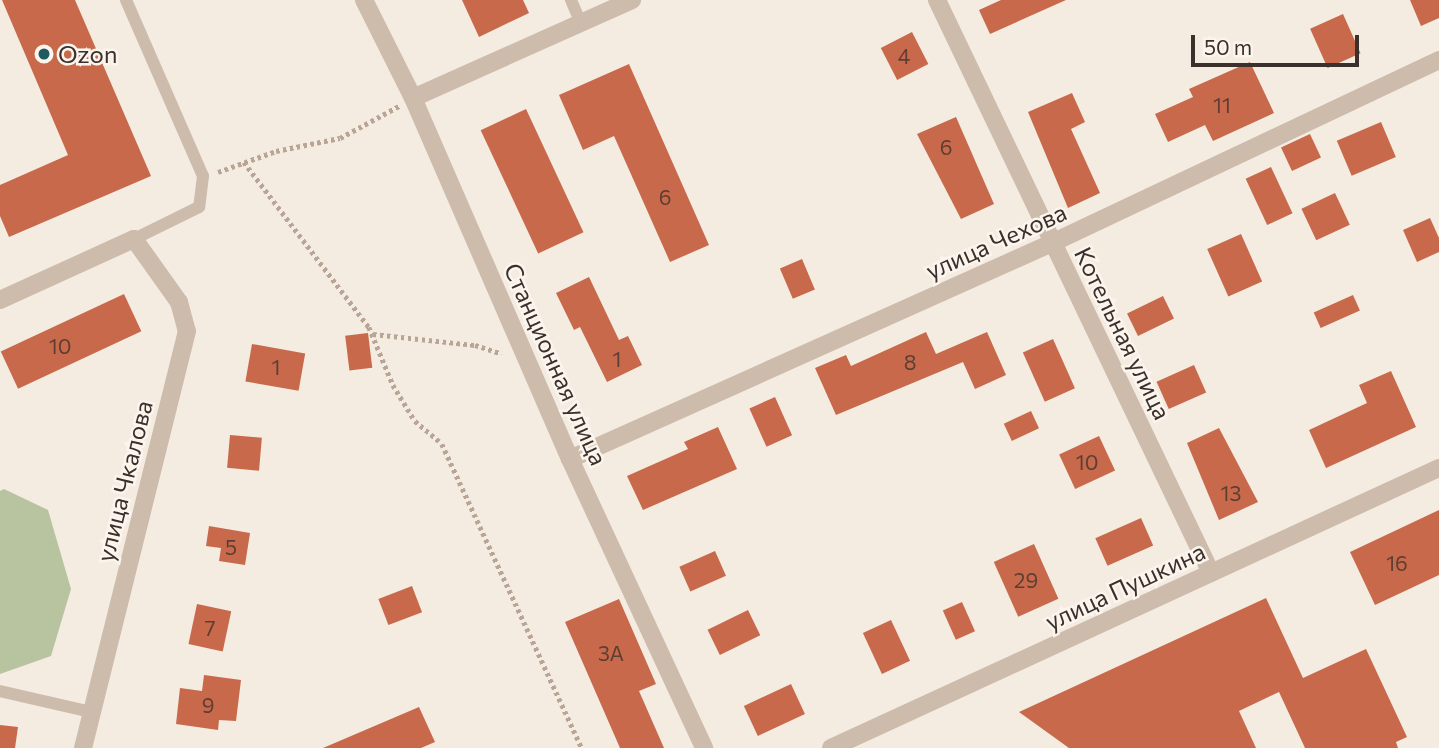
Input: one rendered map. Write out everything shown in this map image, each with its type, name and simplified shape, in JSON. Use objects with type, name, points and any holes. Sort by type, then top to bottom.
[{"type":"street","name":"Станционная улица","points":[[364,0],[413,99],[570,460],[704,748]]},
{"type":"street","points":[[413,99],[632,0]]},
{"type":"street","name":"Котельная улица","points":[[937,0],[1211,573]]},
{"type":"street","name":"улица Чехова","points":[[570,460],[1052,243],[1439,60]]},
{"type":"street","points":[[0,300],[134,239]]},
{"type":"street","name":"улица Чкалова","points":[[83,748],[187,331],[179,302],[134,239]]},
{"type":"street","name":"улица Пушкина","points":[[831,748],[1439,468]]},
{"type":"lane","points":[[126,0],[204,176],[199,207],[134,239]]},
{"type":"lane","points":[[571,0],[581,23]]},
{"type":"lane","points":[[0,691],[91,712]]},
{"type":"path","points":[[204,176],[244,162],[340,138],[413,99]]},
{"type":"path","points":[[244,162],[372,334],[393,385],[415,421],[442,444],[582,748]]},
{"type":"path","points":[[372,334],[475,345],[528,363]]},
{"type":"green space","points":[[4,489],[48,510],[71,589],[51,656],[0,674],[0,491]]},
{"type":"building","points":[[2,0],[75,0],[151,176],[9,237],[0,216],[0,185],[68,155]]},
{"type":"building","points":[[462,0],[523,0],[529,13],[479,37]]},
{"type":"building","points":[[1001,0],[1066,0],[990,34],[979,10]]},
{"type":"building","points":[[1410,0],[1439,0],[1439,18],[1421,26]]},
{"type":"building","points":[[1343,14],[1360,53],[1328,68],[1310,29]]},
{"type":"building","points":[[912,32],[928,64],[897,80],[881,48]]},
{"type":"building","points":[[1250,62],[1274,113],[1213,141],[1205,125],[1168,142],[1155,114],[1193,97],[1189,89]]},
{"type":"building","points":[[629,64],[709,245],[670,262],[614,136],[583,150],[559,95]]},
{"type":"building","points":[[1072,93],[1085,122],[1071,129],[1100,193],[1068,208],[1028,112]]},
{"type":"building","points":[[526,109],[583,232],[538,253],[481,130]]},
{"type":"building","points":[[956,117],[994,204],[961,219],[917,134]]},
{"type":"building","points":[[1381,122],[1396,157],[1352,176],[1337,141]]},
{"type":"building","points":[[1310,134],[1321,158],[1292,171],[1281,148]]},
{"type":"building","points":[[1271,167],[1293,213],[1267,225],[1246,179]]},
{"type":"building","points":[[1335,193],[1350,225],[1316,240],[1301,209]]},
{"type":"building","points":[[1430,218],[1439,238],[1439,252],[1417,262],[1403,230]]},
{"type":"building","points":[[1241,234],[1262,282],[1228,297],[1207,249]]},
{"type":"building","points":[[802,259],[815,289],[793,299],[780,268]]},
{"type":"building","points":[[589,277],[619,340],[628,336],[642,365],[607,382],[580,327],[574,330],[556,293]]},
{"type":"building","points":[[124,294],[141,331],[18,389],[1,351]]},
{"type":"building","points":[[1353,295],[1360,311],[1321,328],[1314,312]]},
{"type":"building","points":[[1163,296],[1174,318],[1138,336],[1127,314]]},
{"type":"building","points":[[926,332],[936,354],[987,332],[1006,375],[975,389],[963,362],[836,415],[815,368],[846,355],[851,366]]},
{"type":"building","points":[[368,333],[372,368],[349,371],[345,336]]},
{"type":"building","points":[[1053,339],[1075,388],[1045,402],[1023,352]]},
{"type":"building","points":[[252,344],[305,353],[299,391],[245,381]]},
{"type":"building","points":[[1194,365],[1206,392],[1169,409],[1157,382]]},
{"type":"building","points":[[1391,371],[1416,427],[1326,468],[1309,430],[1367,403],[1359,385]]},
{"type":"building","points":[[775,397],[792,435],[767,447],[749,408]]},
{"type":"building","points":[[1031,411],[1039,428],[1012,441],[1004,424]]},
{"type":"building","points":[[718,427],[737,469],[643,510],[627,476],[688,449],[684,442]]},
{"type":"building","points":[[1219,428],[1258,502],[1219,520],[1187,443]]},
{"type":"building","points":[[230,435],[262,438],[259,471],[227,468]]},
{"type":"building","points":[[1099,436],[1115,470],[1075,489],[1059,455]]},
{"type":"building","points":[[1439,510],[1439,575],[1375,605],[1350,552]]},
{"type":"building","points":[[1141,518],[1153,545],[1108,566],[1095,538]]},
{"type":"building","points":[[209,526],[250,533],[245,565],[219,561],[221,548],[206,546]]},
{"type":"building","points":[[1034,544],[1058,599],[1018,617],[994,562]]},
{"type":"building","points":[[715,551],[726,576],[690,592],[679,567]]},
{"type":"building","points":[[412,586],[422,612],[388,625],[378,599]]},
{"type":"building","points":[[1266,598],[1303,678],[1366,649],[1407,737],[1396,742],[1398,748],[1305,748],[1279,692],[1239,711],[1256,748],[1069,748],[1019,712]]},
{"type":"building","points":[[619,599],[656,684],[639,691],[664,748],[620,748],[565,622]]},
{"type":"building","points":[[962,602],[975,631],[956,640],[943,611]]},
{"type":"building","points":[[197,604],[231,611],[223,651],[188,644]]},
{"type":"building","points":[[748,610],[760,635],[720,655],[708,630]]},
{"type":"building","points":[[891,620],[910,661],[882,674],[863,633]]},
{"type":"building","points":[[204,675],[241,680],[236,721],[219,720],[218,730],[176,724],[180,688],[202,691]]},
{"type":"building","points":[[791,684],[805,714],[758,736],[744,706]]},
{"type":"building","points":[[419,707],[435,742],[421,748],[323,748]]},
{"type":"building","points":[[0,725],[18,727],[15,748],[0,748]]},
{"type":"place","name":"Ozon","points":[[44,54]]}]
